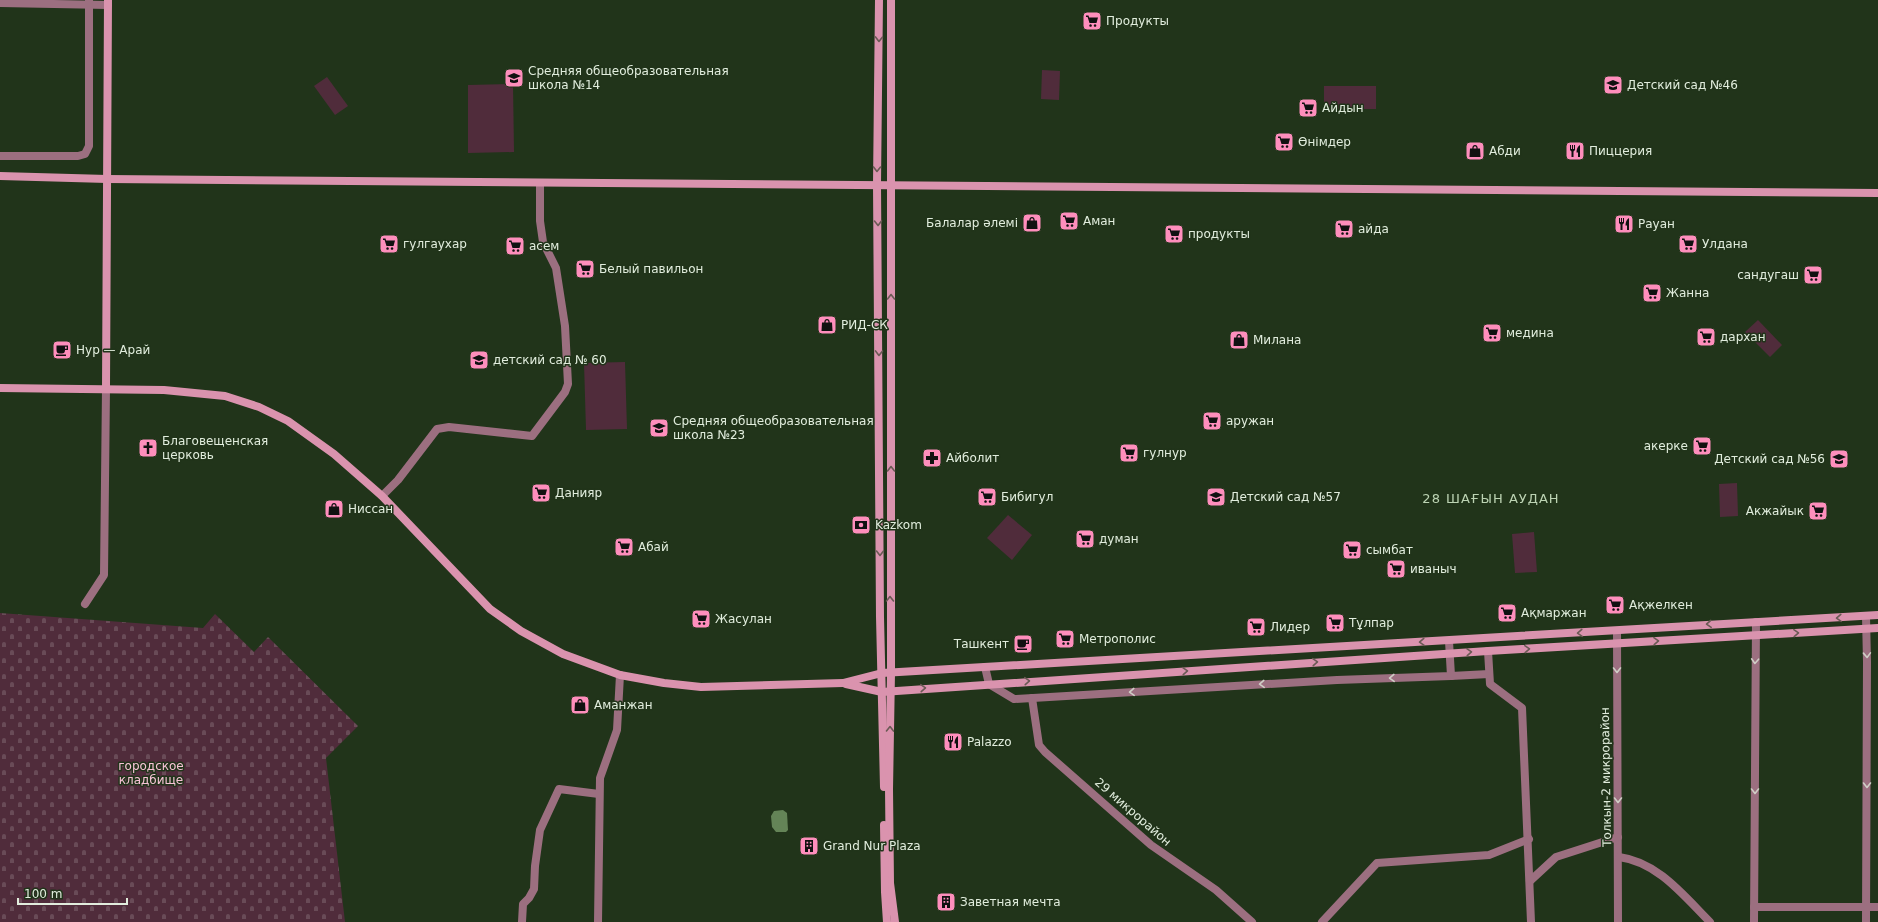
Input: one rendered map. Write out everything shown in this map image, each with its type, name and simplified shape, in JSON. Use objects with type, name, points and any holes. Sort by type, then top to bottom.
[{"type":"main road","points":[[879,0],[877,184],[880,595],[887,854],[895,922]]},
{"type":"main road","points":[[887,922],[885,892],[891,691],[891,0]]},
{"type":"main road","points":[[106,388],[108,2]]},
{"type":"main road","points":[[0,176],[107,179],[540,183],[877,184],[1878,193]]},
{"type":"main road","points":[[0,388],[106,388],[164,390],[225,396],[259,407],[288,421],[334,454],[382,496],[490,609],[521,631],[563,654],[620,675],[664,683],[701,687],[843,683],[882,673],[1878,615]]},
{"type":"main road","points":[[843,683],[882,692],[1450,653],[1878,628]]},
{"type":"street","points":[[0,156],[78,156],[85,154],[89,146],[89,2]]},
{"type":"street","points":[[0,3],[108,2]]},
{"type":"street","points":[[382,496],[398,480],[437,429],[449,427],[532,436],[565,392],[568,384],[565,326],[556,268],[543,242],[540,221],[540,183]]},
{"type":"street","points":[[85,604],[104,576],[106,388]]},
{"type":"street","points":[[1866,616],[1866,922]]},
{"type":"street","points":[[1754,922],[1756,622]]},
{"type":"street","name":"Толкын-2 микрорайон","points":[[1617,631],[1619,857],[1618,922]]},
{"type":"street","points":[[1449,641],[1451,676]]},
{"type":"street","points":[[1488,651],[1490,684],[1522,708],[1529,839],[1531,922]]},
{"type":"street","points":[[985,667],[989,684],[1014,699],[1329,680],[1490,674]]},
{"type":"street","points":[[598,922],[600,778],[617,730],[620,675]]},
{"type":"street","name":"29 микрорайон","points":[[1032,698],[1040,745],[1045,752],[1151,845],[1216,890],[1252,922]]},
{"type":"street","points":[[522,922],[523,904],[529,898],[534,889],[535,866],[540,830],[559,789],[599,794]]},
{"type":"street","points":[[1530,881],[1556,856],[1618,837]]},
{"type":"street","points":[[1322,922],[1377,863],[1489,854],[1529,839]]},
{"type":"street","points":[[1619,857],[1626,858],[1661,874],[1710,922]]},
{"type":"street","points":[[1754,907],[1878,907]]},
{"type":"green space","points":[[1042,70],[1060,71],[1059,100],[1041,99]]},
{"type":"green space","points":[[327,77],[348,106],[335,115],[314,86]]},
{"type":"green space","points":[[513,84],[514,152],[468,153],[468,85]]},
{"type":"green space","points":[[1324,86],[1376,86],[1376,109],[1324,109]]},
{"type":"green space","points":[[1758,320],[1782,345],[1770,357],[1745,332]]},
{"type":"green space","points":[[625,362],[627,429],[586,430],[584,363]]},
{"type":"green space","points":[[1737,483],[1738,516],[1720,517],[1719,484]]},
{"type":"green space","points":[[1008,515],[1032,535],[1012,560],[987,538]]},
{"type":"green space","points":[[1534,532],[1537,572],[1515,573],[1512,534]]},
{"type":"green space","name":"городское кладбище","points":[[0,613],[203,628],[215,614],[254,652],[268,637],[358,726],[326,758],[345,922],[0,922]]},
{"type":"shaded area","points":[[783,810],[787,813],[788,830],[786,832],[776,832],[772,827],[771,816],[774,811]]},
{"type":"place","name":"Продукты","points":[[1092,21]]},
{"type":"place","name":"Cредняя общеобразовательная школа №14","points":[[514,78]]},
{"type":"place","name":"Детский сад №46","points":[[1613,85]]},
{"type":"place","name":"Айдын","points":[[1308,108]]},
{"type":"place","name":"Өнімдер","points":[[1284,142]]},
{"type":"place","name":"Абди","points":[[1475,151]]},
{"type":"place","name":"Пиццерия","points":[[1575,151]]},
{"type":"place","name":"Аман","points":[[1069,221]]},
{"type":"place","name":"Балалар әлемі","points":[[1032,223]]},
{"type":"place","name":"Рауан","points":[[1624,224]]},
{"type":"place","name":"айда","points":[[1344,229]]},
{"type":"place","name":"продукты","points":[[1174,234]]},
{"type":"place","name":"гулгаухар","points":[[389,244]]},
{"type":"place","name":"Улдана","points":[[1688,244]]},
{"type":"place","name":"асем","points":[[515,246]]},
{"type":"place","name":"Белый павильон","points":[[585,269]]},
{"type":"place","name":"сандугаш","points":[[1813,275]]},
{"type":"place","name":"Жанна","points":[[1652,293]]},
{"type":"place","name":"РИД-СК","points":[[827,325]]},
{"type":"place","name":"медина","points":[[1492,333]]},
{"type":"place","name":"дархан","points":[[1706,337]]},
{"type":"place","name":"Милана","points":[[1239,340]]},
{"type":"place","name":"Нур — Арай","points":[[62,350]]},
{"type":"place","name":"детский сад № 60","points":[[479,360]]},
{"type":"place","name":"аружан","points":[[1212,421]]},
{"type":"place","name":"Средняя общеобразовательная школа №23","points":[[659,428]]},
{"type":"place","name":"акерке","points":[[1702,446]]},
{"type":"place","name":"Благовещенская церковь","points":[[148,448]]},
{"type":"place","name":"гулнур","points":[[1129,453]]},
{"type":"place","name":"Айболит","points":[[932,458]]},
{"type":"place","name":"Детский сад №56","points":[[1839,459]]},
{"type":"place","name":"Данияр","points":[[541,493]]},
{"type":"place","name":"Бибигул","points":[[987,497]]},
{"type":"place","name":"Детский сад №57","points":[[1216,497]]},
{"type":"place","name":"Ниссан","points":[[334,509]]},
{"type":"place","name":"Акжайык","points":[[1818,511]]},
{"type":"place","name":"Kazkom","points":[[861,525]]},
{"type":"place","name":"думан","points":[[1085,539]]},
{"type":"place","name":"Абай","points":[[624,547]]},
{"type":"place","name":"сымбат","points":[[1352,550]]},
{"type":"place","name":"иваныч","points":[[1396,569]]},
{"type":"place","name":"Ақжелкен","points":[[1615,605]]},
{"type":"place","name":"Ақмаржан","points":[[1507,613]]},
{"type":"place","name":"Жасулан","points":[[701,619]]},
{"type":"place","name":"Тұлпар","points":[[1335,623]]},
{"type":"place","name":"Лидер","points":[[1256,627]]},
{"type":"place","name":"Метрополис","points":[[1065,639]]},
{"type":"place","name":"Ташкент","points":[[1023,644]]},
{"type":"place","name":"Аманжан","points":[[580,705]]},
{"type":"place","name":"Palazzo","points":[[953,742]]},
{"type":"place","name":"Grand Nur Plaza","points":[[809,846]]},
{"type":"place","name":"Заветная мечта","points":[[946,902]]},
{"type":"district","name":"28 ШАҒЫН АУДАН","points":[[1491,498]]}]
